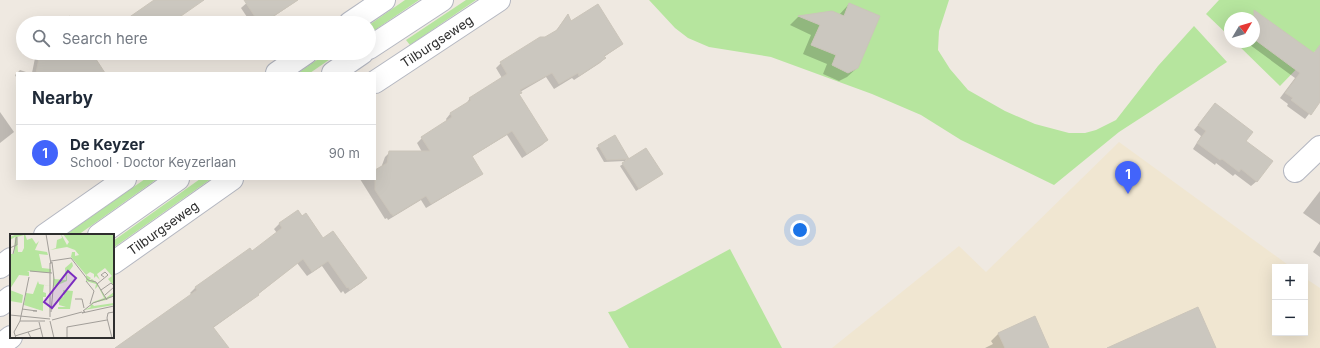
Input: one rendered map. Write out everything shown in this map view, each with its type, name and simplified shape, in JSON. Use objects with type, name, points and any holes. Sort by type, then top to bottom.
[{"type":"street","points":[[360,16],[384,0]]},
{"type":"street","points":[[376,43],[442,0]]},
{"type":"street","name":"Tilburgseweg","points":[[376,81],[499,0]]},
{"type":"street","points":[[278,72],[296,60]]},
{"type":"street","points":[[334,72],[352,60]]},
{"type":"street","points":[[1295,171],[1320,147]]},
{"type":"street","points":[[46,234],[124,180]]},
{"type":"street","points":[[100,234],[177,180]]},
{"type":"street","name":"Tilburgseweg","points":[[114,262],[231,180]]},
{"type":"street","points":[[0,267],[10,260]]},
{"type":"street","points":[[0,305],[10,298]]},
{"type":"street","points":[[0,345],[10,338]]},
{"type":"shaded area","points":[[1119,142],[1287,264],[1272,264],[1272,336],[1308,336],[1308,280],[1320,288],[1320,348],[832,348],[959,246],[986,272]]},
{"type":"green space","points":[[405,0],[419,0],[376,29],[376,20]]},
{"type":"green space","points":[[466,0],[476,0],[410,45],[406,40]]},
{"type":"green space","points":[[649,0],[949,0],[939,31],[938,50],[950,69],[968,90],[1005,111],[1035,124],[1069,133],[1085,133],[1096,130],[1116,120],[1158,66],[1194,26],[1227,62],[1119,132],[1054,185],[961,140],[921,115],[872,94],[771,57],[709,47],[688,38],[675,28]]},
{"type":"green space","points":[[1219,0],[1320,0],[1320,48],[1310,55],[1280,86],[1241,48],[1260,48],[1260,12],[1224,12],[1224,31],[1206,14]]},
{"type":"green space","points":[[317,60],[329,60],[311,72],[299,72]]},
{"type":"green space","points":[[144,180],[156,180],[79,234],[66,234]]},
{"type":"green space","points":[[199,180],[210,180],[114,247],[114,240]]},
{"type":"green space","points":[[730,249],[782,348],[629,348],[608,312],[615,311]]},
{"type":"building","points":[[154,0],[204,0],[181,16],[131,16]]},
{"type":"building","points":[[244,0],[298,0],[274,16],[254,16]]},
{"type":"building","points":[[849,3],[880,16],[858,68],[848,73],[832,65],[836,55],[811,45],[820,25],[798,16],[832,11],[844,16]]},
{"type":"building","points":[[598,4],[623,44],[604,56],[606,58],[579,76],[578,73],[559,84],[552,73],[520,90],[522,93],[519,94],[548,140],[527,154],[512,131],[472,156],[483,174],[431,204],[426,196],[393,216],[375,190],[376,169],[387,163],[389,151],[430,151],[421,137],[452,117],[450,113],[471,100],[469,98],[507,74],[500,62],[540,37],[545,37],[557,30],[568,14],[571,21]]},
{"type":"building","points":[[1260,14],[1314,53],[1320,45],[1320,102],[1311,115],[1291,100],[1293,98],[1285,93],[1300,73],[1260,43]]},
{"type":"building","points":[[39,60],[97,60],[104,72],[36,72]]},
{"type":"building","points":[[1215,103],[1253,132],[1246,141],[1273,161],[1257,182],[1241,169],[1239,172],[1197,143],[1206,131],[1198,125]]},
{"type":"building","points":[[615,135],[629,159],[607,160],[598,145]]},
{"type":"building","points":[[646,148],[663,174],[639,189],[622,163]]},
{"type":"building","points":[[298,210],[302,216],[306,213],[323,238],[333,231],[367,278],[350,290],[328,261],[312,272],[303,259],[258,294],[259,295],[213,327],[229,348],[115,348],[197,290],[195,287],[250,248],[252,251],[282,228],[279,223]]},
{"type":"building","points":[[1198,307],[1216,348],[1107,348]]},
{"type":"building","points":[[1035,316],[1049,348],[1005,348],[998,333]]},
{"type":"place","name":"De Keyzer","points":[[1128,194]]}]
